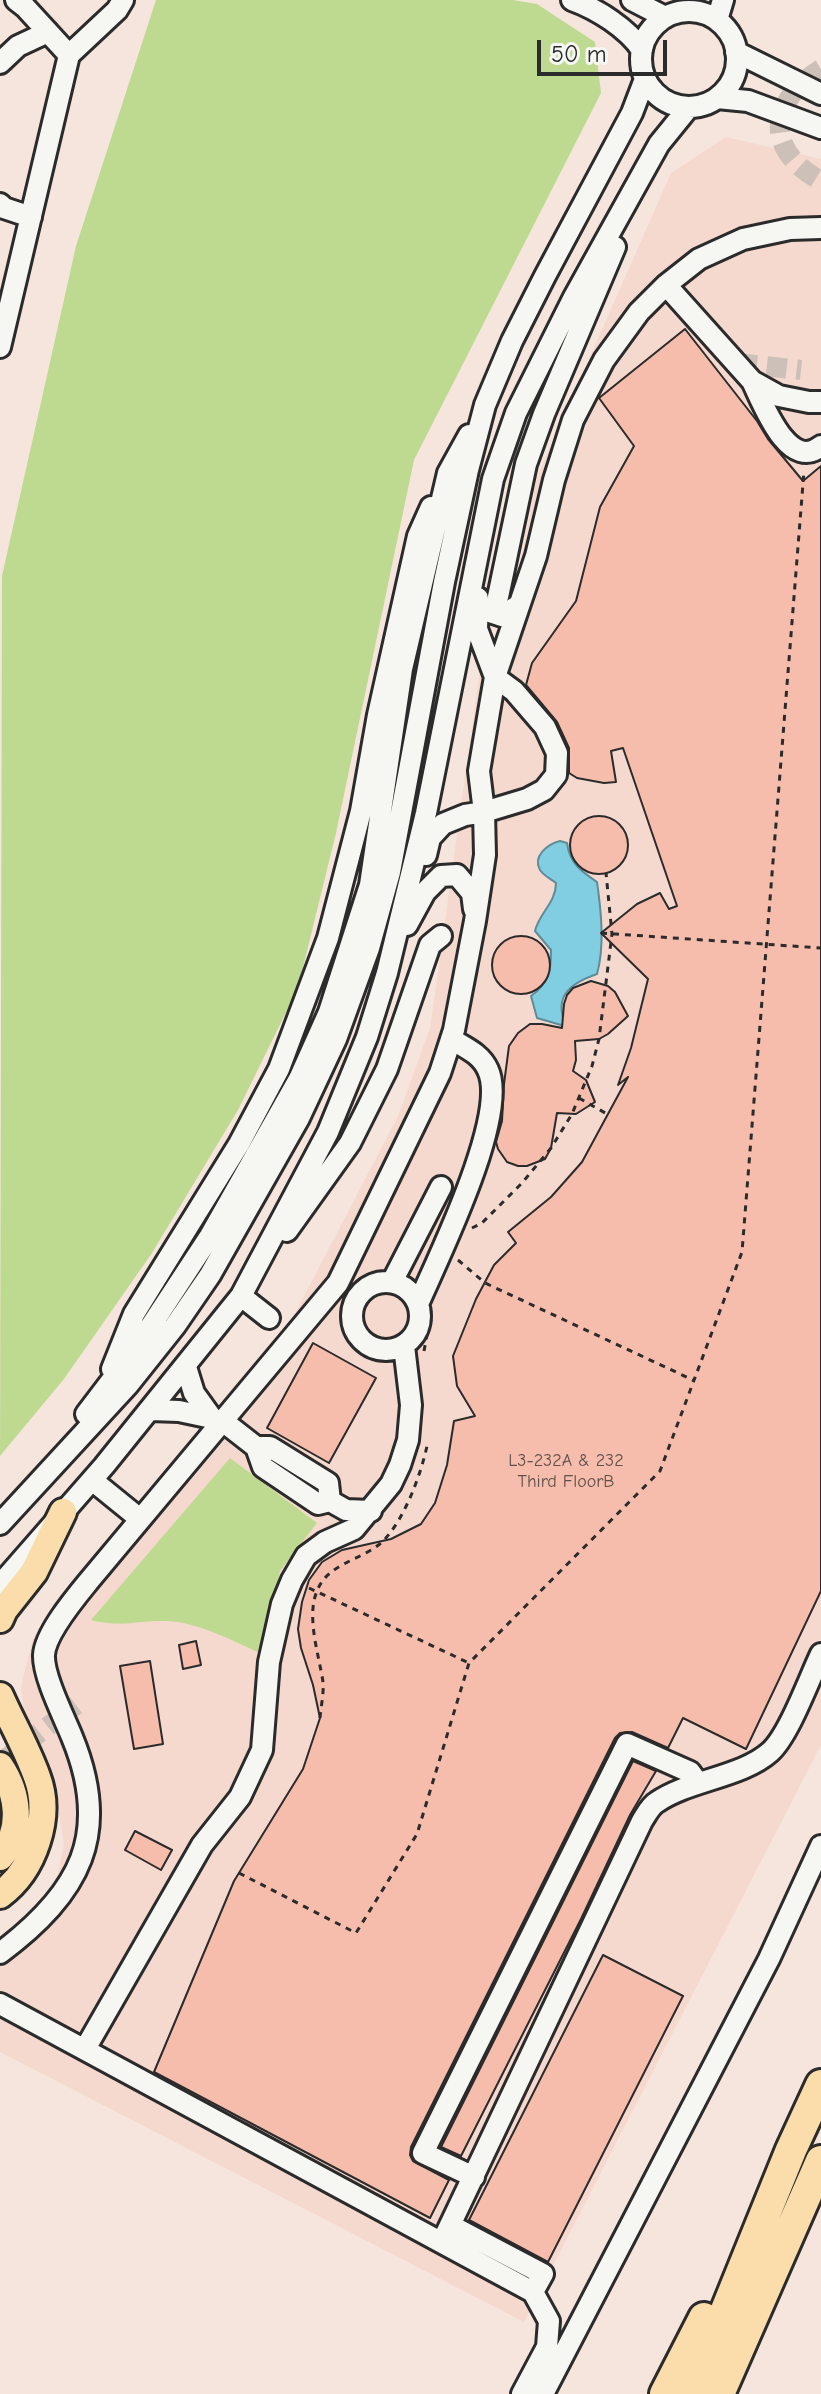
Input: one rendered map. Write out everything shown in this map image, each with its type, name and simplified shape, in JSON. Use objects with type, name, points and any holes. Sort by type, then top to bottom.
[{"type":"highway","points":[[665,2394],[791,2150],[821,2085]]},
{"type":"highway","points":[[692,2394],[791,2150]]},
{"type":"highway","points":[[719,2394],[821,2161]]},
{"type":"main road","points":[[0,1619],[34,1572],[63,1512]]},
{"type":"main road","points":[[0,1696],[38,1778],[42,1799],[37,1844],[26,1867],[10,1888],[0,1895]]},
{"type":"main road","points":[[0,1766],[10,1783],[16,1806],[15,1829],[0,1857]]},
{"type":"street","points":[[16,0],[69,55]]},
{"type":"street","points":[[0,347],[69,55],[117,10],[123,0]]},
{"type":"street","points":[[572,0],[633,36],[642,50]]},
{"type":"street","points":[[632,0],[705,14],[727,30],[736,52],[733,77],[717,98],[703,104],[689,107],[675,105],[652,90],[645,79],[641,65],[646,37],[654,26],[675,10]]},
{"type":"street","points":[[717,20],[723,0]]},
{"type":"street","points":[[0,63],[18,46],[48,32]]},
{"type":"street","points":[[736,52],[821,94]]},
{"type":"street","points":[[39,1479],[137,1347],[210,1236],[299,1079],[329,1012],[370,885],[402,669],[448,473],[485,405],[512,341],[545,276],[632,113],[645,79]]},
{"type":"street","points":[[717,98],[748,101],[821,128]]},
{"type":"street","points":[[241,1296],[328,1132],[367,1037],[387,973],[426,813],[493,479],[516,413],[574,297],[659,144],[689,107]]},
{"type":"street","points":[[519,605],[502,616],[484,610],[535,439],[659,144]]},
{"type":"street","points":[[0,204],[31,217]]},
{"type":"street","points":[[0,1953],[51,1909],[69,1886],[83,1852],[90,1821],[87,1781],[44,1655],[53,1631],[68,1606],[341,1278],[440,1073],[451,1039],[485,855],[479,771],[495,677],[536,556],[554,480],[573,420],[604,360],[639,312],[699,259],[743,239],[790,229],[821,228]]},
{"type":"street","points":[[666,285],[752,381],[777,432],[801,452],[814,449]]},
{"type":"street","points":[[752,381],[779,396],[821,402]]},
{"type":"street","points":[[0,1524],[128,1385],[169,1335],[210,1275],[299,1118],[336,1039],[369,948],[390,872],[444,582],[485,405]]},
{"type":"street","points":[[387,973],[412,912],[430,838],[443,824],[465,815],[527,799],[544,790],[556,775],[557,753],[545,727],[514,691],[495,677],[477,629],[488,599],[481,542]]},
{"type":"street","points":[[412,912],[425,892],[441,876],[457,875],[472,893],[475,921]]},
{"type":"street","points":[[0,1585],[186,1367],[241,1296],[350,1143],[387,1069],[430,945],[441,936]]},
{"type":"street","points":[[422,1316],[412,1294],[398,1284],[380,1282],[360,1293],[351,1313],[352,1324],[362,1343],[372,1348],[394,1350],[412,1338],[422,1316],[443,1248],[480,1158],[493,1083],[480,1056],[451,1039]]},
{"type":"street","points":[[398,1284],[446,1190]]},
{"type":"street","points":[[341,1278],[360,1293]]},
{"type":"street","points":[[241,1296],[269,1318]]},
{"type":"street","points":[[85,2049],[202,1845],[240,1797],[262,1750],[269,1662],[282,1604],[292,1580],[306,1556],[325,1542],[354,1529],[391,1484],[408,1440],[411,1405],[404,1346]]},
{"type":"street","points":[[150,1410],[179,1411],[212,1418],[194,1393],[186,1367]]},
{"type":"street","points":[[224,1422],[256,1447],[270,1447],[328,1483],[330,1501],[346,1510],[371,1511]]},
{"type":"street","points":[[92,1480],[140,1519]]},
{"type":"street","points":[[446,2234],[642,1821],[655,1803],[698,1783],[754,1763],[772,1751],[786,1730],[821,1654]]},
{"type":"street","points":[[474,2177],[423,2153],[627,1744],[690,1772],[698,1783]]},
{"type":"street","points":[[543,2394],[762,1972],[821,1846]]},
{"type":"street","points":[[0,2004],[446,2234],[543,2274],[533,2292],[549,2321],[547,2347],[522,2394]]},
{"type":"path","points":[[239,1873],[356,1933],[417,1834],[469,1663],[660,1471],[742,1252],[765,944],[814,449]]},
{"type":"path","points":[[468,1230],[482,1223],[551,1148],[579,1098],[592,1066],[599,1039],[612,934],[606,873]]},
{"type":"path","points":[[601,933],[821,948]]},
{"type":"path","points":[[579,1098],[607,1114]]},
{"type":"path","points":[[443,1248],[485,1283],[693,1381]]},
{"type":"path","points":[[292,1580],[469,1663]]},
{"type":"shaded area","points":[[726,137],[821,159],[821,1745],[524,2322],[0,2052],[0,1936],[28,1916],[55,1885],[64,1845],[56,1793],[26,1730],[21,1686],[33,1639],[291,1321],[398,1116],[430,1028],[480,670],[516,586],[537,477],[671,173]]},
{"type":"green space","points":[[156,0],[513,0],[537,4],[595,42],[601,93],[414,460],[336,833],[298,988],[238,1110],[152,1253],[64,1379],[0,1456],[2,576],[76,246]]},
{"type":"green space","points":[[230,1458],[317,1523],[280,1571],[263,1654],[216,1633],[179,1622],[112,1623],[91,1620]]},
{"type":"water","points":[[560,841],[567,843],[577,866],[597,882],[602,928],[597,974],[577,983],[562,1002],[569,1032],[561,1025],[537,1018],[531,996],[542,986],[549,970],[551,950],[535,931],[553,896],[556,883],[542,872],[538,860],[546,848]]},
{"type":"building","points":[[685,329],[803,481],[821,466],[821,1591],[746,1749],[683,1718],[668,1748],[632,1732],[620,1733],[615,1738],[411,2147],[413,2161],[449,2180],[430,2218],[154,2072],[234,1881],[303,1769],[320,1718],[298,1629],[309,1580],[322,1562],[342,1550],[391,1539],[421,1524],[435,1503],[447,1465],[454,1421],[475,1416],[457,1386],[453,1356],[476,1299],[494,1265],[516,1243],[508,1232],[551,1197],[582,1162],[628,1077],[618,1085],[631,1048],[648,979],[601,933],[637,904],[660,893],[669,909],[677,906],[623,748],[611,751],[616,782],[577,778],[569,773],[569,748],[557,722],[526,685],[532,663],[576,601],[600,507],[634,446],[599,398]]},
{"type":"building","points":[[599,816],[610,818],[619,825],[626,834],[626,856],[619,865],[610,872],[599,874],[588,872],[579,865],[572,856],[570,845],[572,834],[579,825],[588,818]]},
{"type":"building","points":[[521,936],[532,938],[541,945],[548,954],[548,976],[541,985],[532,992],[521,994],[510,992],[501,985],[494,976],[492,965],[494,954],[501,945],[510,938]]},
{"type":"building","points":[[591,981],[608,986],[615,992],[628,1016],[599,1039],[575,1041],[573,1071],[586,1080],[595,1102],[576,1114],[557,1113],[551,1148],[545,1159],[527,1166],[507,1162],[496,1142],[502,1121],[509,1046],[518,1033],[530,1024],[562,1028],[567,995],[573,988]]},
{"type":"building","points":[[313,1343],[376,1378],[329,1463],[267,1428]]},
{"type":"building","points":[[196,1641],[201,1665],[183,1669],[179,1645]]},
{"type":"building","points":[[150,1661],[163,1744],[134,1749],[120,1666]]},
{"type":"building","points":[[633,1761],[656,1771],[630,1815],[461,2156],[441,2147]]},
{"type":"building","points":[[135,1831],[172,1850],[161,1870],[125,1850]]},
{"type":"building","points":[[603,1955],[683,1996],[548,2262],[469,2220]]},
{"type":"tunnel","points":[[821,69],[791,96],[780,126],[782,141],[790,155],[802,169],[821,181]]},
{"type":"tunnel","points":[[737,363],[801,370]]},
{"type":"tunnel","points":[[0,1763],[76,1705]]}]
